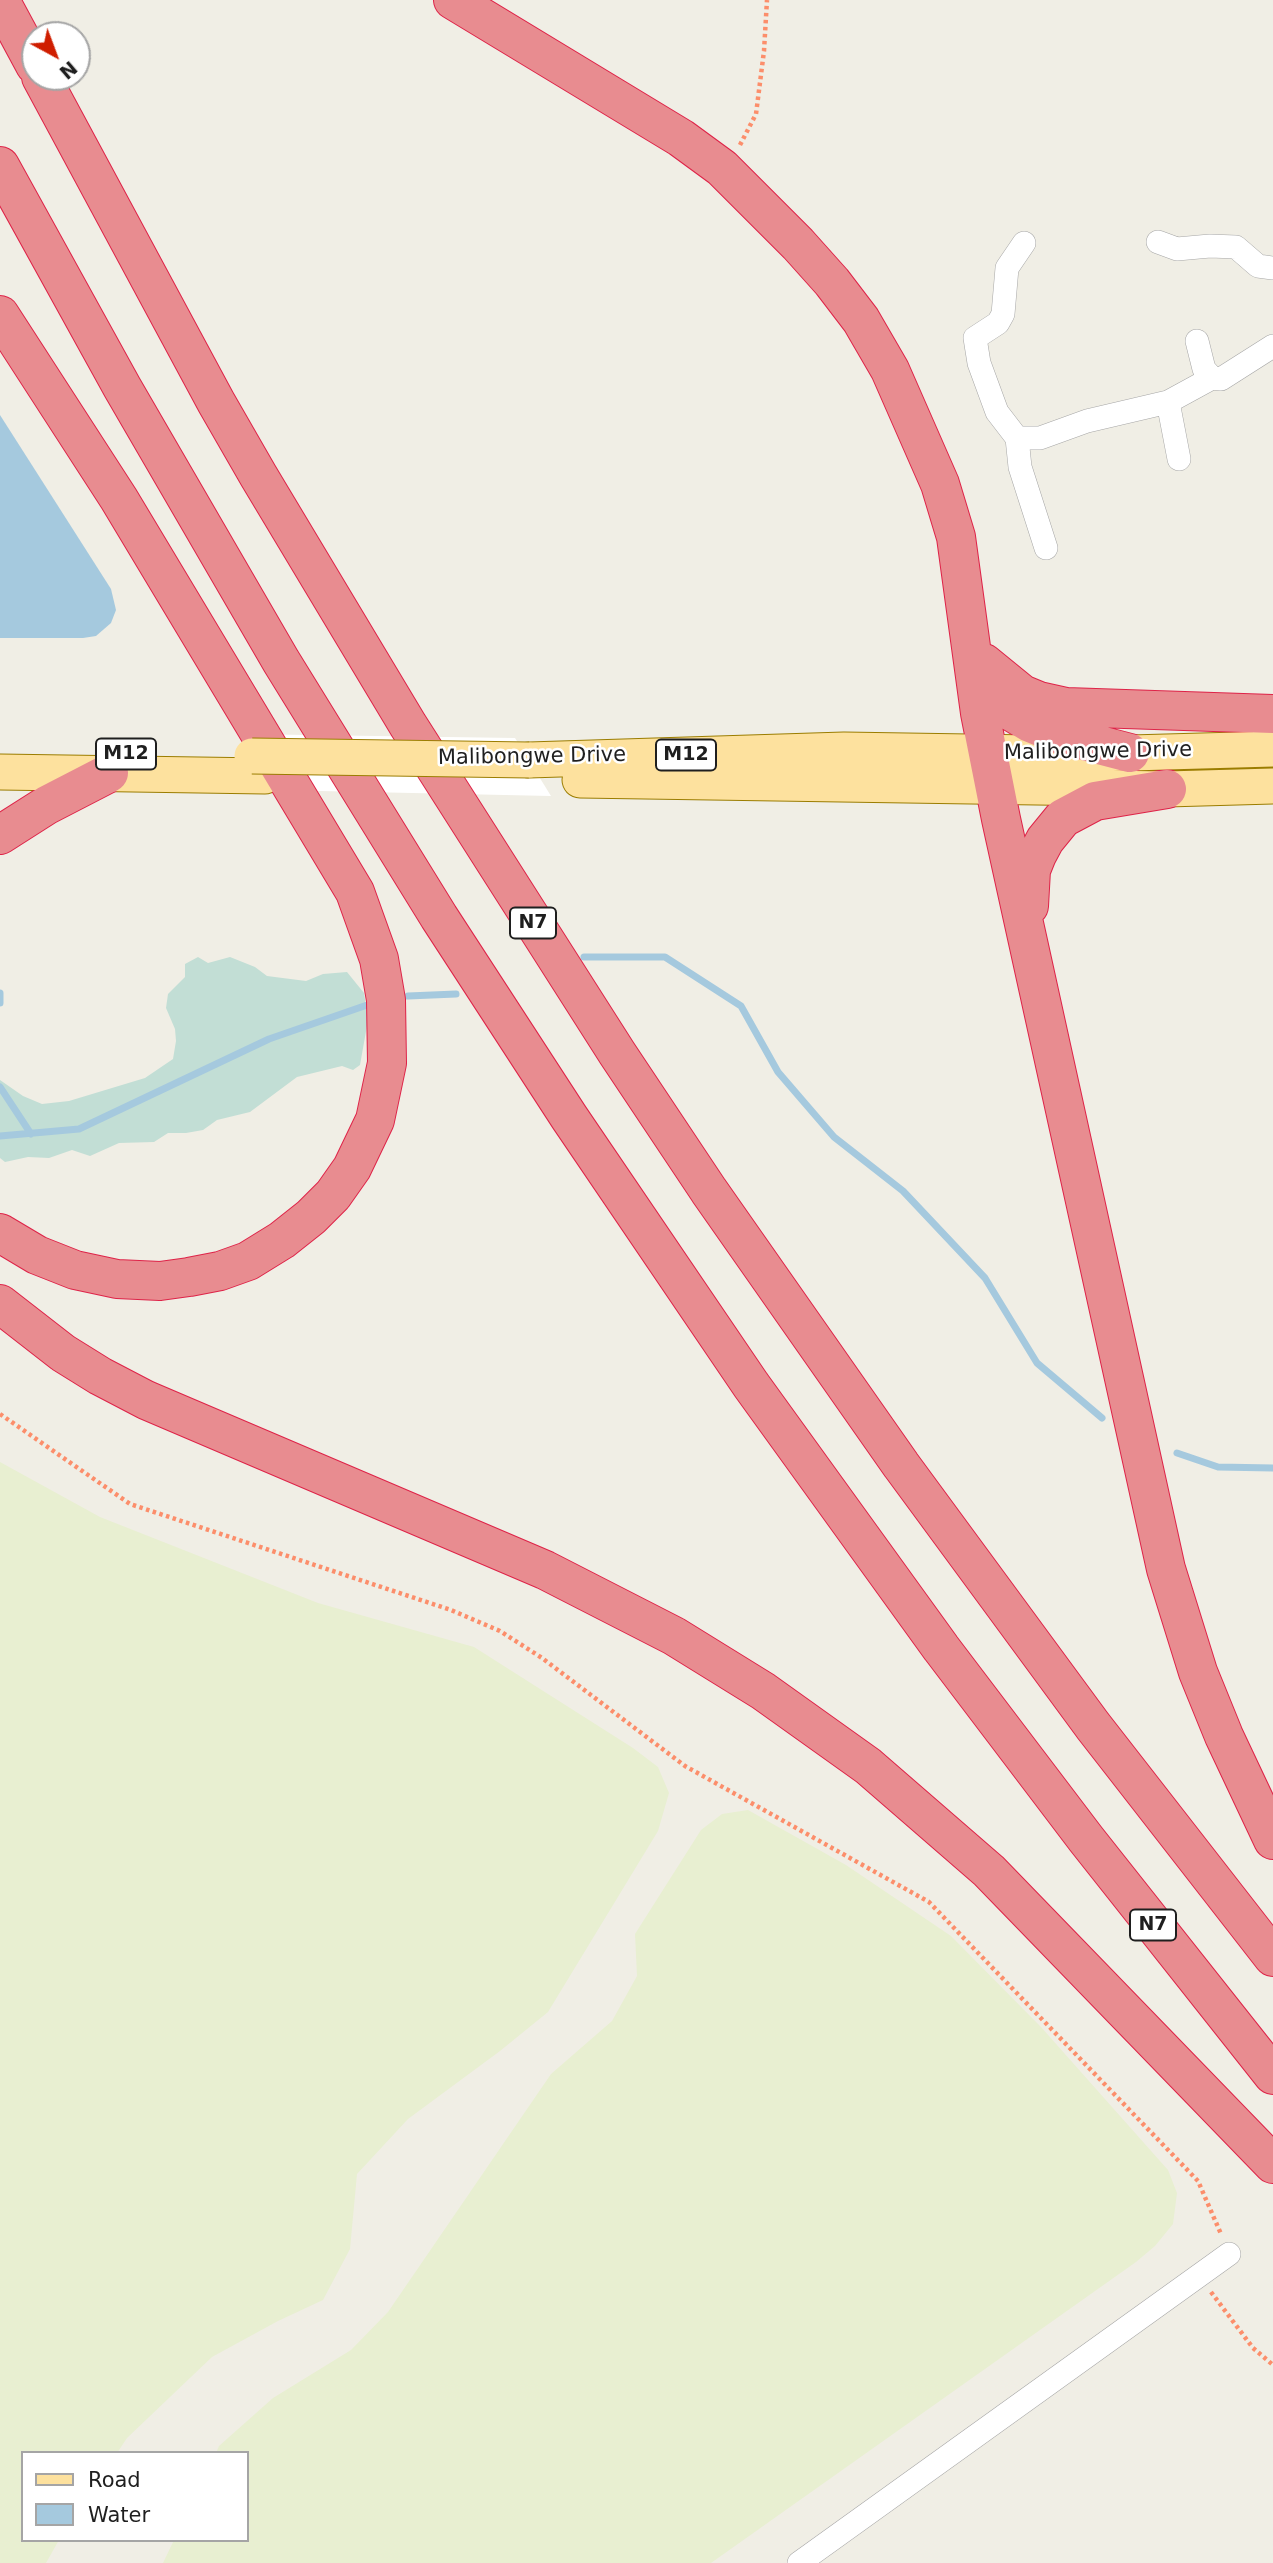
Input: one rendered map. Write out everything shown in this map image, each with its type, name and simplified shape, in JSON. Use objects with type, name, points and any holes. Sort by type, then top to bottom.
[{"type":"highway","points":[[0,0],[21,39]]},
{"type":"highway","points":[[453,0],[681,138],[722,168],[832,282],[861,320],[890,370],[940,484],[956,537],[968,609],[980,713],[991,770],[1166,1569],[1198,1672],[1224,1736],[1273,1840]]},
{"type":"highway","name":"N7","points":[[49,91],[237,438],[390,696],[514,895],[664,1124],[803,1328],[946,1528],[1093,1726],[1273,1957]]},
{"type":"highway","name":"N7","points":[[0,166],[122,387],[242,595],[482,985],[609,1178],[736,1363],[908,1604],[1035,1773],[1273,2074]]},
{"type":"highway","points":[[0,315],[119,499],[355,892],[379,959],[386,1000],[387,1063],[375,1120],[352,1168],[340,1186],[311,1217],[282,1240],[248,1261],[220,1271],[160,1281],[117,1279],[62,1265],[37,1255],[0,1233]]},
{"type":"highway","points":[[968,609],[997,700],[1007,711],[1057,734],[1130,753]]},
{"type":"highway","points":[[984,663],[1022,694],[1066,707],[1273,714]]},
{"type":"highway","points":[[0,835],[47,805],[109,773]]},
{"type":"highway","points":[[1027,936],[1031,870],[1045,840],[1063,818],[1095,801],[1167,789]]},
{"type":"highway","points":[[0,1304],[63,1353],[146,1400],[545,1570],[674,1636],[764,1691],[868,1766],[968,1852],[1036,1918],[1273,2164]]},
{"type":"main road","name":"Malibongwe Drive","points":[[991,770],[1130,753],[1273,749]]},
{"type":"main road","name":"Malibongwe Drive","points":[[0,752],[259,766],[535,770],[991,770],[1167,789],[1273,786]]},
{"type":"main road","name":"Malibongwe Drive","points":[[0,772],[109,773],[259,766]]},
{"type":"street","points":[[1158,242],[1177,249],[1236,247],[1258,266],[1273,268]]},
{"type":"street","points":[[1024,243],[1007,268],[1003,314],[998,324],[975,338],[979,363],[997,412],[1017,438],[1020,467],[1046,548]]},
{"type":"street","points":[[1197,341],[1204,369],[1212,378]]},
{"type":"street","points":[[1017,438],[1040,438],[1087,421],[1168,402],[1212,378],[1222,379],[1273,346]]},
{"type":"street","points":[[1168,402],[1179,459]]},
{"type":"street","points":[[799,2563],[1229,2254]]},
{"type":"path","points":[[722,168],[743,140],[757,114],[767,0]]},
{"type":"path","points":[[0,1414],[130,1504],[438,1605],[500,1631],[542,1658],[685,1766],[929,1902],[1198,2181],[1229,2254]]},
{"type":"path","points":[[1199,2276],[1253,2348],[1273,2365]]},
{"type":"green space","points":[[0,1462],[100,1517],[318,1603],[474,1647],[633,1748],[658,1767],[669,1793],[658,1831],[548,2012],[408,2119],[357,2174],[350,2249],[323,2300],[212,2357],[127,2438],[118,2451],[21,2451],[21,2542],[58,2542],[46,2563],[0,2563]]},
{"type":"green space","points":[[748,1810],[846,1865],[951,1936],[1041,2027],[1168,2170],[1177,2193],[1173,2224],[1155,2246],[1136,2262],[711,2563],[163,2563],[173,2542],[248,2542],[248,2451],[217,2451],[219,2446],[273,2398],[351,2350],[388,2312],[551,2074],[612,2021],[637,1976],[635,1934],[701,1830],[722,1814]]},
{"type":"shaded area","points":[[198,957],[208,963],[230,957],[255,967],[267,976],[306,981],[323,974],[347,972],[364,993],[368,1020],[360,1065],[353,1070],[342,1066],[297,1077],[250,1112],[217,1120],[203,1130],[168,1133],[154,1142],[119,1143],[90,1156],[72,1150],[49,1158],[28,1157],[5,1162],[0,1158],[0,1080],[23,1096],[42,1104],[69,1101],[145,1078],[173,1059],[176,1041],[175,1029],[166,1008],[168,994],[185,977],[185,964]]},
{"type":"water","points":[[0,415],[111,589],[116,610],[111,623],[96,636],[0,638]]},
{"type":"pier","points":[[239,734],[515,738],[551,796],[274,790]]},
{"type":"waterway","points":[[584,957],[665,957],[741,1006],[778,1072],[834,1137],[903,1191],[985,1278],[1037,1363],[1102,1418]]},
{"type":"waterway","points":[[0,993],[0,1003]]},
{"type":"waterway","points":[[408,996],[456,994]]},
{"type":"waterway","points":[[0,1136],[79,1129],[269,1039],[370,1004]]},
{"type":"waterway","points":[[0,1087],[31,1134]]},
{"type":"waterway","points":[[1177,1453],[1218,1467],[1273,1468]]}]
